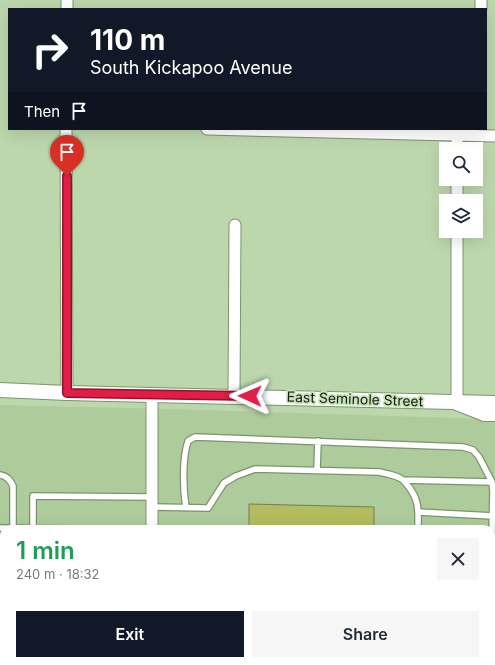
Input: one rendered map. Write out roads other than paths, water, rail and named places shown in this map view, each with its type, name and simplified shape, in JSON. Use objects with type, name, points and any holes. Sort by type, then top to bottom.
[{"type":"main road","points":[[457,402],[485,413],[495,414]]},
{"type":"street","points":[[66,130],[67,393]]},
{"type":"street","points":[[249,130],[457,135],[482,132],[495,136]]},
{"type":"street","points":[[457,135],[457,142]]},
{"type":"street","points":[[234,396],[235,225]]},
{"type":"street","points":[[457,238],[457,402]]},
{"type":"street","name":"East Seminole Street","points":[[0,390],[67,393],[495,403]]},
{"type":"street","points":[[152,394],[152,525]]},
{"type":"lane","points":[[186,508],[184,492],[185,449],[188,441],[195,437],[463,447],[473,450],[479,457],[492,482],[493,525]]},
{"type":"lane","points":[[317,470],[318,441]]},
{"type":"lane","points":[[33,525],[33,496],[152,502],[186,508],[208,508],[224,483],[236,476],[255,469],[379,472],[403,480],[492,482]]},
{"type":"lane","points":[[0,475],[5,476],[10,480],[13,486],[13,525]]},
{"type":"lane","points":[[403,480],[417,499],[418,525]]},
{"type":"lane","points":[[418,512],[493,516]]}]
